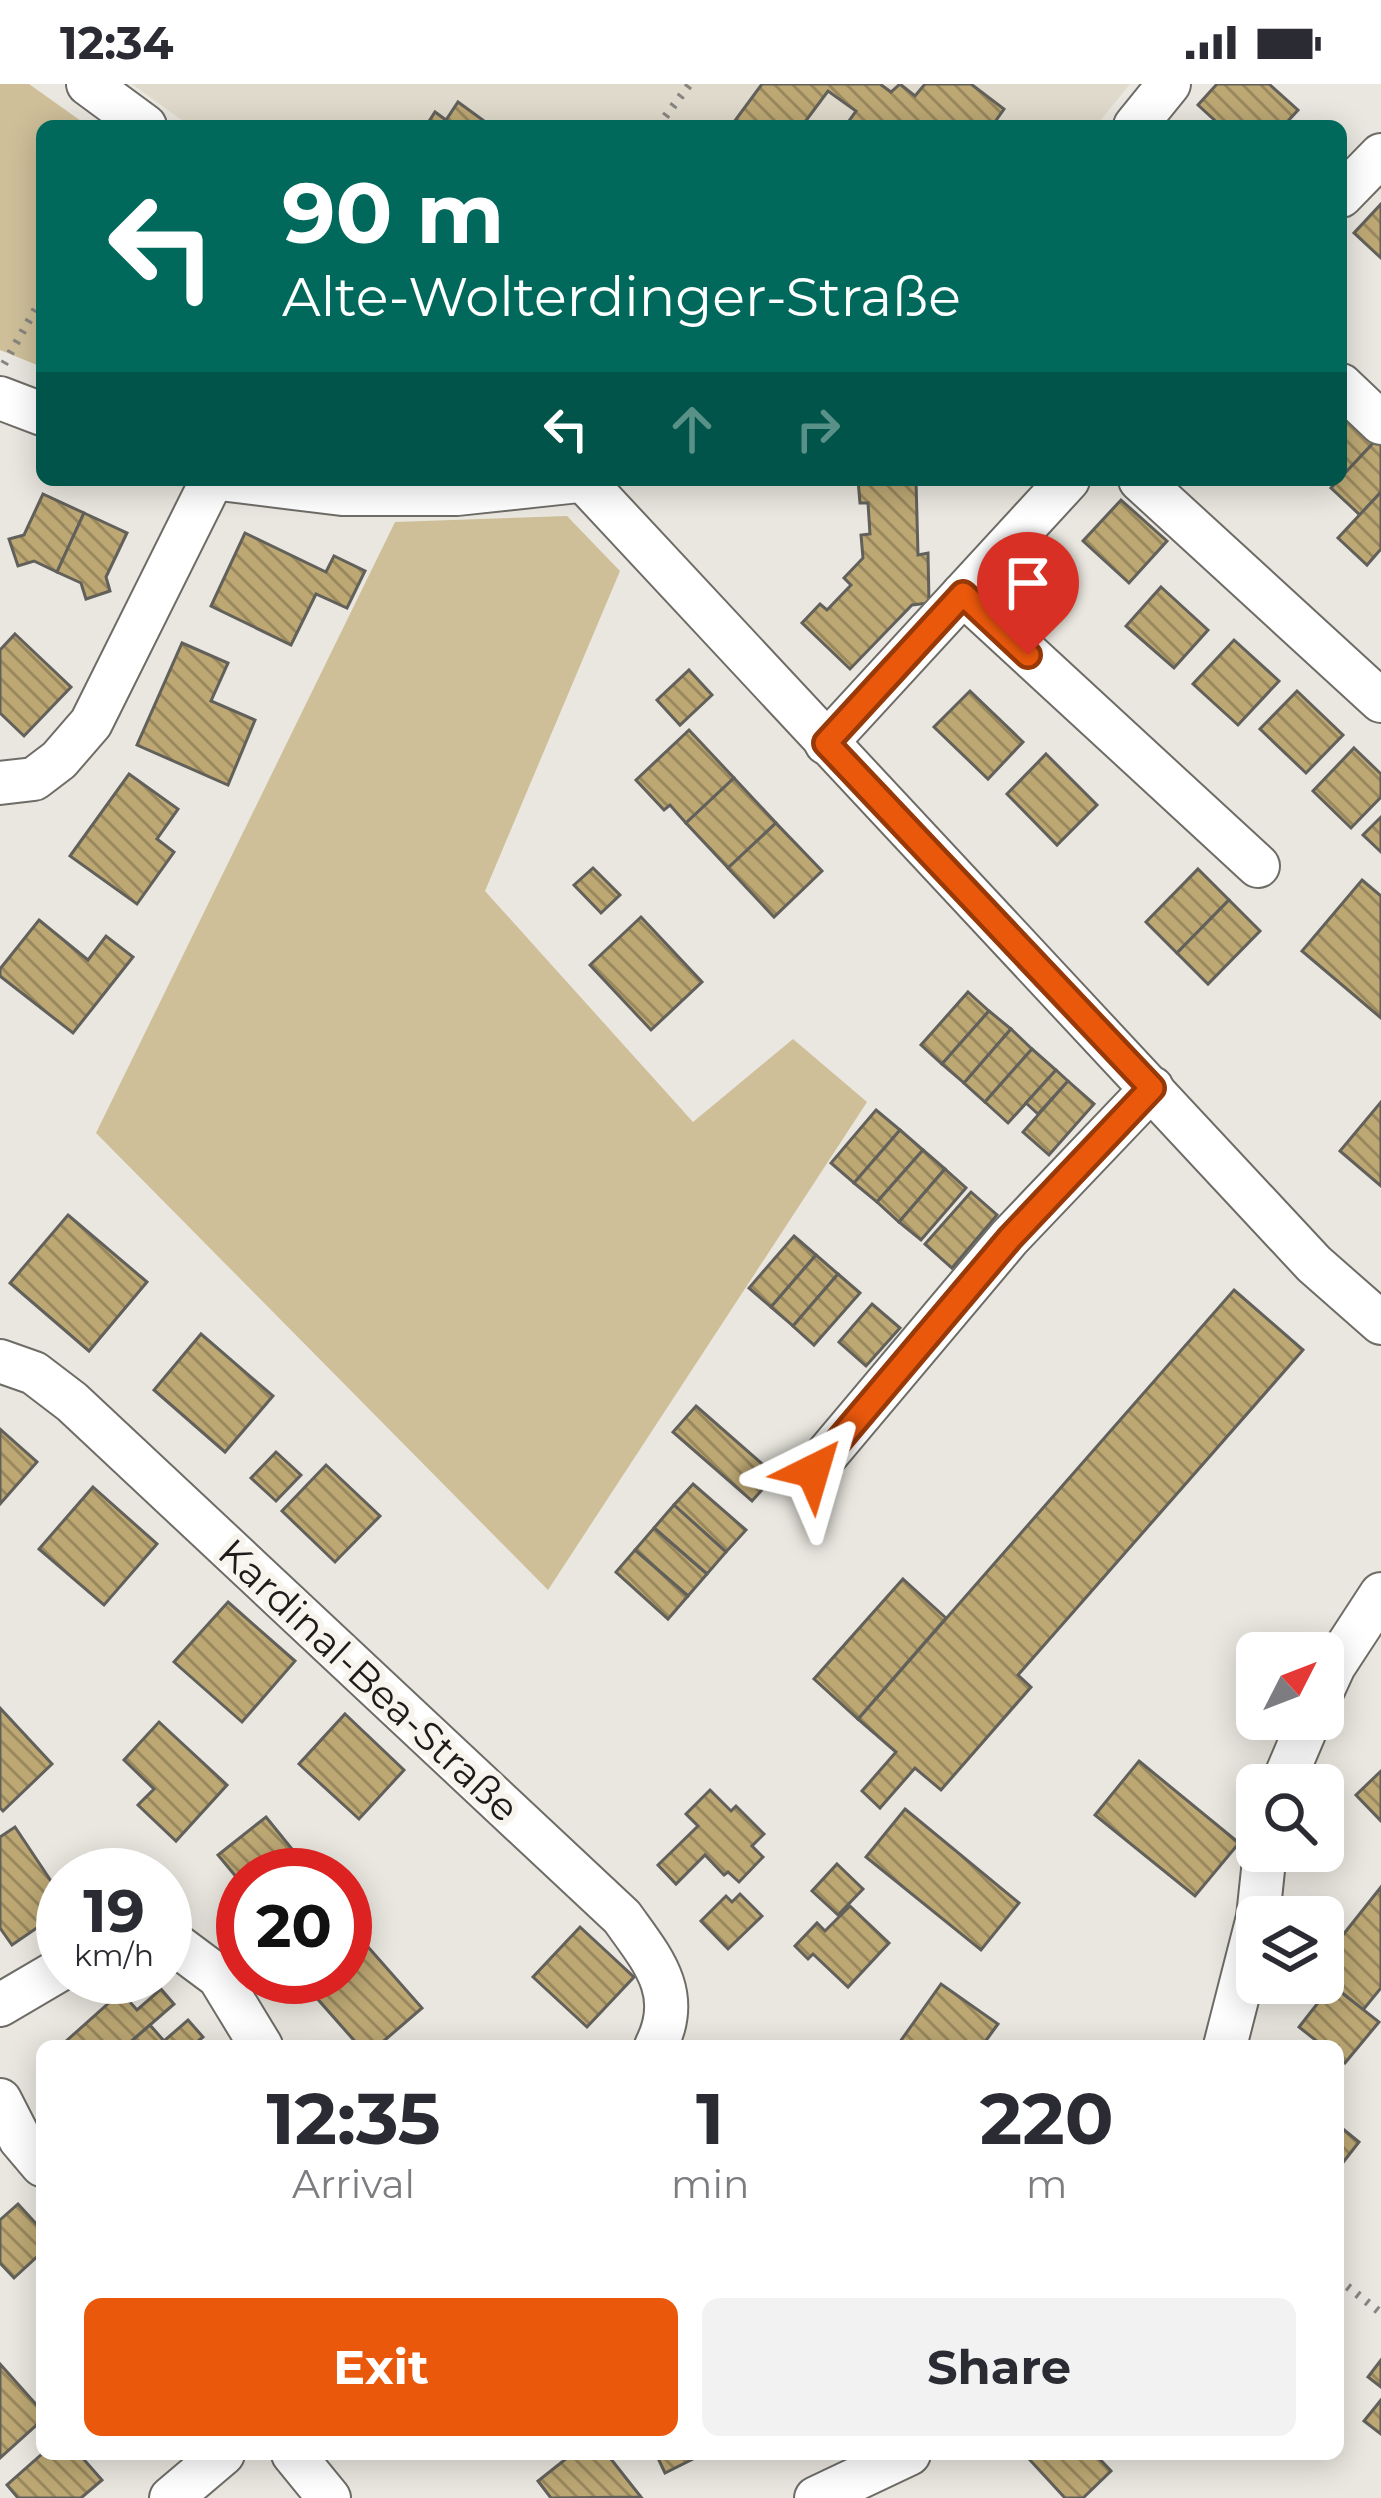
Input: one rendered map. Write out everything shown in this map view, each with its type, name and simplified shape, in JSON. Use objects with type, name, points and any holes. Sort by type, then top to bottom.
[{"type":"street","points":[[88,84],[137,120]]},
{"type":"street","points":[[1140,120],[1169,84]]},
{"type":"street","points":[[1347,190],[1381,154]]},
{"type":"street","points":[[1347,391],[1381,423]]},
{"type":"street","points":[[0,398],[36,412]]},
{"type":"street","points":[[0,783],[34,779],[59,760],[91,723],[209,486]]},
{"type":"street","points":[[277,486],[342,494],[457,494],[530,486]]},
{"type":"street","points":[[590,486],[1314,1264],[1381,1324]]},
{"type":"street","points":[[826,743],[1062,486]]},
{"type":"street","points":[[1147,486],[1381,701]]},
{"type":"street","points":[[963,594],[1258,866]]},
{"type":"street","points":[[813,1471],[1010,1238],[1152,1088]]},
{"type":"street","name":"Kardinal-Bea-Straße","points":[[0,1361],[34,1373],[72,1402],[622,1917],[660,1971],[668,2023],[659,2040]]},
{"type":"street","points":[[1344,1651],[1381,1594]]},
{"type":"street","points":[[192,1958],[219,1977],[257,2040]]},
{"type":"street","points":[[0,2006],[36,1984]]},
{"type":"street","points":[[1227,2040],[1236,2002]]},
{"type":"street","points":[[0,2100],[20,2139],[36,2158]]},
{"type":"street","points":[[171,2498],[216,2460]]},
{"type":"street","points":[[298,2460],[329,2498]]},
{"type":"street","points":[[816,2498],[896,2460]]},
{"type":"path","points":[[663,120],[690,84]]},
{"type":"path","points":[[0,372],[36,309]]},
{"type":"path","points":[[1344,2284],[1381,2313]]},
{"type":"shaded area","points":[[0,84],[29,84],[80,120],[36,120],[36,365],[0,350]]},
{"type":"shaded area","points":[[132,84],[1130,84],[1101,120],[182,120]]},
{"type":"shaded area","points":[[567,516],[620,571],[485,891],[693,1122],[793,1039],[867,1102],[548,1590],[96,1133],[395,522]]},
{"type":"building","points":[[762,84],[880,84],[891,92],[900,84],[915,96],[925,84],[971,84],[1004,109],[996,120],[850,120],[856,111],[828,91],[806,120],[735,120]]},
{"type":"building","points":[[1217,84],[1269,84],[1298,110],[1289,120],[1214,120],[1198,105]]},
{"type":"building","points":[[458,102],[483,120],[446,120]]},
{"type":"building","points":[[1381,204],[1381,258],[1354,233]]},
{"type":"building","points":[[1347,413],[1377,439],[1347,472]]},
{"type":"building","points":[[1377,439],[1381,443],[1381,492],[1360,515],[1331,488],[1347,486],[1347,471]]},
{"type":"building","points":[[859,486],[916,486],[918,555],[928,553],[929,603],[912,605],[850,669],[802,623],[820,604],[827,610],[851,585],[844,578],[863,558],[861,535],[870,534],[868,503],[860,503]]},
{"type":"building","points":[[1381,492],[1381,549],[1367,565],[1338,538]]},
{"type":"building","points":[[43,494],[84,513],[57,572],[34,561],[18,566],[9,539],[24,535]]},
{"type":"building","points":[[1121,500],[1167,541],[1129,583],[1083,541]]},
{"type":"building","points":[[84,513],[127,533],[106,577],[110,591],[86,599],[81,583],[57,572]]},
{"type":"building","points":[[245,533],[326,572],[334,556],[365,571],[347,608],[316,594],[291,645],[211,606]]},
{"type":"building","points":[[1161,587],[1208,630],[1174,668],[1126,626]]},
{"type":"building","points":[[15,634],[71,687],[24,736],[0,713],[0,650]]},
{"type":"building","points":[[1234,640],[1279,681],[1238,725],[1193,684]]},
{"type":"building","points":[[182,643],[228,663],[211,701],[255,720],[228,785],[137,745]]},
{"type":"building","points":[[689,670],[712,695],[680,725],[657,700]]},
{"type":"building","points":[[970,691],[1023,742],[988,779],[934,727]]},
{"type":"building","points":[[1297,691],[1343,735],[1306,773],[1260,729]]},
{"type":"building","points":[[689,730],[734,778],[686,823],[670,805],[664,810],[636,780]]},
{"type":"building","points":[[1354,748],[1381,774],[1381,797],[1351,828],[1313,791]]},
{"type":"building","points":[[1046,754],[1097,805],[1057,845],[1007,794]]},
{"type":"building","points":[[129,774],[178,809],[157,839],[174,852],[137,904],[70,856]]},
{"type":"building","points":[[734,778],[776,823],[728,868],[686,823]]},
{"type":"building","points":[[1381,817],[1381,852],[1363,835]]},
{"type":"building","points":[[776,823],[822,871],[774,917],[728,868]]},
{"type":"building","points":[[593,868],[620,895],[601,913],[574,885]]},
{"type":"building","points":[[1198,869],[1229,900],[1177,953],[1146,922]]},
{"type":"building","points":[[1362,880],[1381,896],[1381,1018],[1302,951]]},
{"type":"building","points":[[1229,900],[1260,931],[1208,984],[1177,953]]},
{"type":"building","points":[[641,917],[702,982],[651,1030],[590,965]]},
{"type":"building","points":[[39,920],[88,960],[106,936],[133,957],[73,1033],[0,976],[0,969]]},
{"type":"building","points":[[968,992],[989,1011],[942,1064],[921,1045]]},
{"type":"building","points":[[989,1011],[1011,1029],[964,1083],[942,1064]]},
{"type":"building","points":[[1011,1029],[1032,1049],[985,1102],[964,1083]]},
{"type":"building","points":[[1032,1049],[1056,1070],[1008,1123],[985,1102]]},
{"type":"building","points":[[1056,1070],[1068,1081],[1038,1114],[1026,1103]]},
{"type":"building","points":[[1068,1081],[1094,1104],[1049,1155],[1023,1132]]},
{"type":"building","points":[[1381,1102],[1381,1186],[1340,1151]]},
{"type":"building","points":[[876,1110],[900,1130],[854,1183],[831,1163]]},
{"type":"building","points":[[900,1130],[923,1150],[877,1202],[854,1183]]},
{"type":"building","points":[[923,1150],[945,1169],[899,1222],[877,1202]]},
{"type":"building","points":[[945,1169],[966,1188],[921,1240],[899,1222]]},
{"type":"building","points":[[971,1192],[997,1215],[952,1268],[925,1244]]},
{"type":"building","points":[[68,1215],[147,1282],[89,1351],[10,1283]]},
{"type":"building","points":[[794,1236],[816,1255],[771,1307],[749,1288]]},
{"type":"building","points":[[816,1255],[838,1274],[793,1326],[771,1307]]},
{"type":"building","points":[[838,1274],[860,1293],[814,1345],[793,1326]]},
{"type":"building","points":[[1234,1290],[1303,1350],[1018,1675],[1031,1687],[941,1790],[915,1768],[880,1808],[862,1791],[896,1752],[858,1719]]},
{"type":"building","points":[[872,1304],[900,1328],[866,1366],[839,1342]]},
{"type":"building","points":[[201,1334],[273,1396],[225,1452],[154,1390]]},
{"type":"building","points":[[696,1406],[775,1475],[752,1501],[673,1432]]},
{"type":"building","points":[[0,1429],[37,1462],[0,1504]]},
{"type":"building","points":[[276,1452],[301,1475],[276,1501],[251,1478]]},
{"type":"building","points":[[326,1465],[380,1516],[335,1562],[282,1511]]},
{"type":"building","points":[[693,1484],[746,1530],[726,1552],[674,1505]]},
{"type":"building","points":[[93,1487],[157,1544],[104,1605],[39,1549]]},
{"type":"building","points":[[674,1505],[726,1552],[707,1574],[654,1528]]},
{"type":"building","points":[[654,1528],[707,1574],[688,1596],[635,1550]]},
{"type":"building","points":[[635,1550],[688,1596],[668,1619],[616,1572]]},
{"type":"building","points":[[903,1579],[946,1618],[858,1719],[814,1679]]},
{"type":"building","points":[[228,1602],[295,1661],[242,1722],[174,1662]]},
{"type":"building","points":[[0,1708],[52,1764],[3,1811],[0,1808]]},
{"type":"building","points":[[345,1714],[404,1770],[359,1819],[299,1764]]},
{"type":"building","points":[[159,1722],[227,1785],[176,1841],[138,1805],[154,1789],[124,1760]]},
{"type":"building","points":[[1139,1761],[1236,1841],[1236,1847],[1195,1896],[1095,1815]]},
{"type":"building","points":[[1381,1771],[1381,1821],[1356,1795]]},
{"type":"building","points":[[710,1790],[731,1811],[736,1806],[764,1834],[752,1846],[763,1857],[739,1882],[728,1872],[724,1875],[705,1855],[676,1884],[658,1865],[698,1826],[686,1814]]},
{"type":"building","points":[[905,1809],[1019,1903],[981,1950],[866,1857]]},
{"type":"building","points":[[266,1817],[291,1848],[227,1848]]},
{"type":"building","points":[[15,1827],[36,1858],[36,1929],[12,1945],[0,1928],[0,1837]]},
{"type":"building","points":[[837,1864],[863,1889],[838,1915],[812,1891]]},
{"type":"building","points":[[1381,1887],[1381,1988],[1363,2010],[1344,1995],[1344,1934]]},
{"type":"building","points":[[740,1894],[762,1916],[728,1949],[701,1921],[726,1896],[732,1902]]},
{"type":"building","points":[[850,1906],[889,1943],[848,1987],[813,1954],[808,1959],[795,1946],[817,1923],[825,1931]]},
{"type":"building","points":[[580,1927],[634,1977],[587,2027],[533,1977]]},
{"type":"building","points":[[372,1951],[422,2008],[385,2040],[354,2040],[322,2004],[372,2004]]},
{"type":"building","points":[[941,1984],[998,2024],[986,2040],[901,2040]]},
{"type":"building","points":[[1344,1994],[1379,2022],[1345,2063],[1344,2040],[1315,2040],[1299,2027],[1317,2004],[1344,2004]]},
{"type":"building","points":[[108,2004],[132,2004],[137,2010],[144,2004],[174,2004],[133,2040],[67,2040]]},
{"type":"building","points":[[188,2020],[203,2037],[199,2040],[165,2040]]},
{"type":"building","points":[[150,2025],[163,2040],[133,2040]]},
{"type":"building","points":[[1344,2130],[1359,2142],[1344,2161]]},
{"type":"building","points":[[18,2204],[36,2224],[36,2258],[14,2278],[0,2263],[0,2220]]},
{"type":"building","points":[[1381,2360],[1381,2387],[1368,2377]]},
{"type":"building","points":[[0,2364],[36,2404],[36,2425],[0,2458]]},
{"type":"building","points":[[1381,2400],[1381,2434],[1364,2421]]},
{"type":"building","points":[[36,2459],[84,2460],[102,2480],[81,2498],[18,2498],[7,2485]]},
{"type":"building","points":[[564,2460],[612,2460],[641,2497],[551,2498],[538,2481]]},
{"type":"building","points":[[659,2460],[691,2460],[665,2473]]},
{"type":"building","points":[[1030,2460],[1101,2460],[1111,2471],[1083,2498],[1065,2498]]},
{"type":"route","points":[[813,1471],[949,1306],[1152,1088],[826,743],[963,594],[1028,655]]}]
